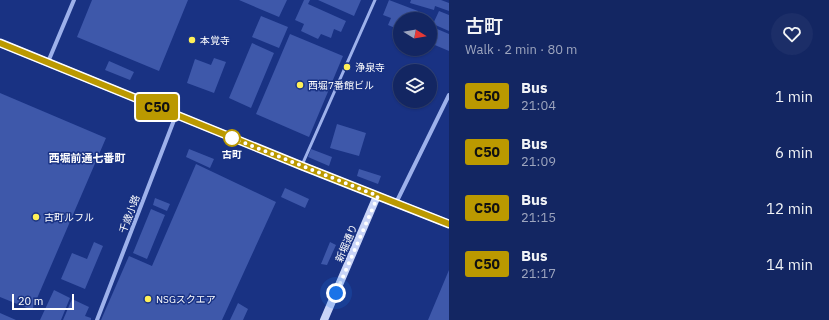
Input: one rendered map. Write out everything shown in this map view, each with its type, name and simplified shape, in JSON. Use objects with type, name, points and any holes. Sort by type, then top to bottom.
[{"type":"street","points":[[48,63],[74,0]]},
{"type":"street","points":[[0,43],[449,224]]},
{"type":"street","points":[[396,203],[449,95]]},
{"type":"street","name":"千歳小路","points":[[97,320],[176,114]]},
{"type":"street","name":"新堀通り","points":[[324,320],[378,196]]},
{"type":"lane","points":[[302,166],[375,0]]},
{"type":"building","points":[[92,0],[188,0],[159,71],[77,37]]},
{"type":"building","points":[[239,0],[287,0],[279,17]]},
{"type":"building","points":[[304,0],[310,0],[308,4],[346,21],[341,32],[334,29],[331,38],[321,34],[318,39],[301,31],[304,24],[295,20]]},
{"type":"building","points":[[318,0],[361,0],[354,16]]},
{"type":"building","points":[[389,0],[418,11],[393,12],[393,27],[388,25],[391,18],[383,15]]},
{"type":"building","points":[[411,0],[441,0],[449,3],[449,11],[435,6],[434,10],[410,3]]},
{"type":"building","points":[[439,11],[449,15],[449,31],[437,26],[437,15]]},
{"type":"building","points":[[261,16],[288,27],[279,48],[252,37]]},
{"type":"building","points":[[437,29],[449,34],[449,51],[437,46]]},
{"type":"building","name":"西堀7番館ビル","points":[[290,34],[343,56],[309,137],[256,114]]},
{"type":"building","points":[[252,43],[274,53],[251,108],[229,98]]},
{"type":"building","points":[[214,58],[226,62],[214,93],[187,83],[195,59],[211,65]]},
{"type":"building","points":[[109,61],[134,72],[130,80],[105,70]]},
{"type":"building","name":"古町ルフル","points":[[0,93],[106,138],[32,310],[0,297]]},
{"type":"building","points":[[337,124],[366,133],[359,156],[330,148]]},
{"type":"building","points":[[189,149],[214,159],[210,168],[186,157]]},
{"type":"building","points":[[311,149],[332,157],[329,166],[308,157]]},
{"type":"building","name":"NSGスクエア","points":[[196,164],[276,202],[222,320],[101,320],[129,256],[152,266]]},
{"type":"building","points":[[359,169],[381,176],[378,184],[357,176]]},
{"type":"building","points":[[285,188],[309,199],[305,208],[281,197]]},
{"type":"building","points":[[155,198],[170,204],[167,211],[153,205]]},
{"type":"building","points":[[151,209],[165,215],[147,259],[133,253]]},
{"type":"building","points":[[94,242],[103,246],[85,289],[61,279],[72,253],[87,259]]},
{"type":"building","points":[[330,242],[336,245],[327,265],[321,264]]},
{"type":"building","points":[[449,270],[449,320],[428,320]]},
{"type":"building","points":[[54,290],[70,298],[61,320],[40,320]]},
{"type":"building","points":[[72,299],[89,307],[85,316],[91,318],[91,320],[63,320]]},
{"type":"building","points":[[238,303],[248,309],[243,320],[230,320]]},
{"type":"building","points":[[0,313],[16,320],[0,320]]},
{"type":"bus line","name":"C50","points":[[0,43],[449,224]]},
{"type":"place","name":"本覚寺","points":[[192,40]]},
{"type":"place","name":"浄泉寺","points":[[347,67]]},
{"type":"place","name":"西堀7番館ビル","points":[[300,85]]},
{"type":"place","name":"古町","points":[[232,138]]},
{"type":"place","name":"古町ルフル","points":[[36,217]]},
{"type":"place","name":"NSGスクエア","points":[[148,299]]},
{"type":"district","name":"西堀前通七番町","points":[[87,158]]},
{"type":"route","points":[[232,138],[378,196],[336,293]]}]
